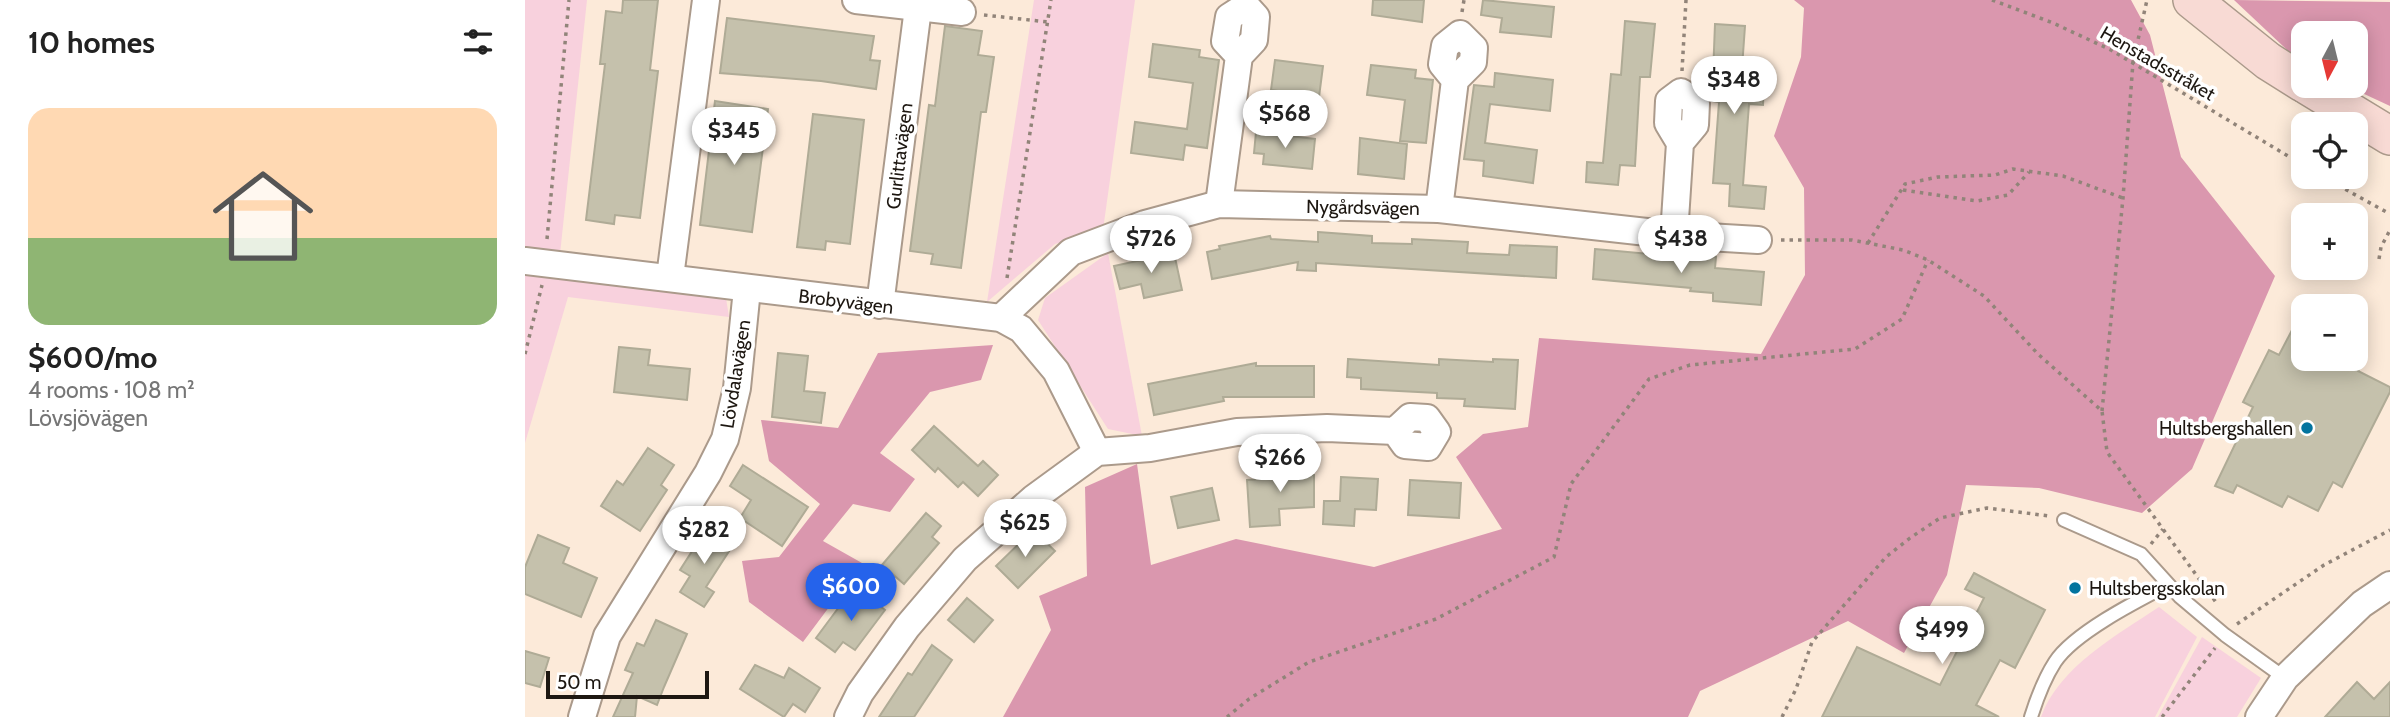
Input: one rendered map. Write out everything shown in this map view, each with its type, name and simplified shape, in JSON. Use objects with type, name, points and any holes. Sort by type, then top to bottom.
[{"type":"street","points":[[670,277],[706,0]]},
{"type":"street","points":[[856,0],[962,12]]},
{"type":"street","points":[[2192,0],[2268,61],[2291,75]]},
{"type":"street","name":"Gurlittavägen","points":[[880,305],[918,8]]},
{"type":"street","points":[[1219,204],[1239,56]]},
{"type":"street","points":[[1439,209],[1455,80]]},
{"type":"street","points":[[1674,234],[1680,143],[1695,125],[1696,103],[1681,92]]},
{"type":"street","points":[[2328,98],[2390,136]]},
{"type":"street","name":"Nygårdsvägen","points":[[1001,318],[1071,252],[1145,223],[1219,204],[1439,209],[1674,234],[1758,240]]},
{"type":"street","name":"Brobyvägen","points":[[535,261],[1001,318]]},
{"type":"street","name":"Lövdalavägen","points":[[582,717],[607,636],[708,473],[725,439],[737,388],[747,289]]},
{"type":"street","points":[[1001,318],[1021,329],[1056,371],[1097,452]]},
{"type":"street","points":[[848,717],[860,693],[907,627],[965,559],[1034,498],[1097,452],[1150,448],[1237,432],[1327,428],[1395,431]]},
{"type":"street","points":[[2259,717],[2285,678],[2363,604],[2390,585]]},
{"type":"lane","points":[[2064,520],[2141,554],[2168,586],[2229,631],[2285,678]]},
{"type":"lane","points":[[2031,717],[2056,660],[2070,646],[2139,600],[2168,586]]},
{"type":"path","points":[[525,354],[544,278],[535,261],[569,0]]},
{"type":"path","points":[[1001,318],[1051,0]]},
{"type":"path","points":[[1681,92],[1686,0]]},
{"type":"path","name":"Henstadsstråket","points":[[1992,0],[2053,23],[2133,62],[2291,158]]},
{"type":"path","points":[[2147,0],[2133,62],[2102,411],[2107,452],[2229,631]]},
{"type":"path","points":[[962,12],[1048,22]]},
{"type":"path","points":[[1868,243],[1905,184],[1938,177],[1994,175],[2013,169],[2063,177],[2123,198]]},
{"type":"path","points":[[1902,190],[1977,201],[2008,195],[2029,172]]},
{"type":"path","points":[[2345,189],[2390,214]]},
{"type":"path","points":[[2379,259],[2381,247],[2390,230]]},
{"type":"path","points":[[1758,240],[1852,240],[1903,250],[1928,260],[1984,296],[2038,354],[2102,411]]},
{"type":"path","points":[[1227,717],[1249,699],[1309,662],[1436,620],[1554,557],[1571,484],[1649,379],[1690,365],[1855,349],[1902,319],[1928,260]]},
{"type":"path","points":[[1782,717],[1796,689],[1812,642],[1886,557],[1910,538],[1940,518],[1987,508],[2032,512],[2064,520]]},
{"type":"path","points":[[2162,717],[2229,631],[2324,565],[2390,530]]},
{"type":"shaded area","points":[[525,0],[587,0],[560,254],[525,251]]},
{"type":"shaded area","points":[[1034,0],[1135,0],[1103,230],[1055,244],[987,302]]},
{"type":"shaded area","points":[[1794,0],[2131,0],[2150,35],[2181,157],[2275,276],[2192,469],[2142,513],[2039,488],[1966,485],[1947,575],[1904,653],[1848,621],[1700,691],[1688,717],[1003,717],[1051,630],[1039,596],[1087,576],[1085,487],[1137,464],[1151,565],[1236,539],[1374,567],[1502,529],[1456,457],[1483,434],[1528,427],[1539,338],[1761,354],[1805,275],[1804,188],[1774,136],[1801,57],[1804,8]]},
{"type":"shaded area","points":[[2234,0],[2390,2],[2390,106],[2368,96],[2368,21],[2291,21],[2291,54]]},
{"type":"shaded area","points":[[1108,253],[1142,436],[1108,429],[1038,320],[1045,298]]},
{"type":"shaded area","points":[[525,273],[726,298],[729,317],[568,297],[525,443]]},
{"type":"shaded area","points":[[993,345],[981,380],[930,392],[880,453],[915,479],[890,512],[853,504],[823,541],[862,563],[803,642],[749,602],[742,561],[779,557],[820,504],[769,461],[761,420],[838,428],[878,353]]},
{"type":"shaded area","points":[[2159,607],[2197,637],[2155,717],[2041,717],[2061,683],[2075,668],[2108,641]]},
{"type":"shaded area","points":[[2202,637],[2261,678],[2237,717],[2158,717]]},
{"type":"building","points":[[623,0],[658,0],[650,70],[658,71],[640,218],[615,215],[614,224],[586,220],[605,64],[600,64],[606,11],[622,13]]},
{"type":"building","points":[[1373,0],[1424,0],[1422,22],[1372,15]]},
{"type":"building","points":[[1483,0],[1554,7],[1551,37],[1500,32],[1502,18],[1481,15]]},
{"type":"building","points":[[727,18],[874,36],[870,60],[880,61],[876,89],[821,81],[720,73]]},
{"type":"building","points":[[1625,21],[1655,24],[1650,77],[1640,77],[1635,166],[1620,165],[1618,185],[1586,182],[1587,162],[1603,163],[1611,74],[1621,75]]},
{"type":"building","points":[[1715,24],[1745,26],[1741,82],[1764,83],[1763,105],[1749,104],[1743,185],[1766,187],[1764,209],[1729,206],[1730,184],[1713,183],[1719,102],[1712,101]]},
{"type":"building","points":[[945,26],[982,31],[978,55],[994,57],[986,112],[981,112],[961,268],[931,264],[933,254],[910,251],[929,105],[935,106]]},
{"type":"building","points":[[1153,44],[1200,50],[1199,57],[1219,60],[1207,148],[1185,145],[1183,160],[1131,153],[1135,122],[1187,129],[1193,83],[1149,77]]},
{"type":"building","points":[[1275,60],[1323,66],[1319,97],[1271,90]]},
{"type":"building","points":[[1371,65],[1416,70],[1415,78],[1433,80],[1426,143],[1400,141],[1405,100],[1367,95]]},
{"type":"building","points":[[1495,73],[1553,80],[1550,111],[1490,104],[1485,143],[1537,150],[1533,183],[1483,176],[1484,161],[1464,159],[1474,85],[1494,87]]},
{"type":"building","points":[[715,101],[768,109],[752,232],[700,225]]},
{"type":"building","points":[[813,114],[864,120],[850,244],[826,241],[825,250],[797,247]]},
{"type":"building","points":[[1256,132],[1315,139],[1312,169],[1263,164],[1264,154],[1254,153]]},
{"type":"building","points":[[1360,138],[1407,144],[1404,179],[1358,174]]},
{"type":"building","points":[[1318,232],[1372,236],[1372,243],[1412,244],[1412,239],[1468,242],[1467,253],[1509,255],[1510,245],[1557,247],[1556,278],[1316,263],[1316,271],[1297,270],[1298,262],[1212,279],[1207,252],[1220,249],[1219,246],[1270,236],[1271,239],[1318,242]]},
{"type":"building","points":[[1595,249],[1693,258],[1693,255],[1716,257],[1715,268],[1764,272],[1761,305],[1713,301],[1713,293],[1690,291],[1691,288],[1593,279]]},
{"type":"building","points":[[1174,253],[1182,290],[1144,298],[1141,284],[1120,289],[1114,266]]},
{"type":"building","name":"Hultsbergshallen","points":[[2291,332],[2291,371],[2358,371],[2390,387],[2390,392],[2342,487],[2333,482],[2318,511],[2288,496],[2282,507],[2237,485],[2233,493],[2215,486],[2253,407],[2243,402],[2269,350],[2279,355]]},
{"type":"building","points":[[619,347],[650,350],[648,365],[690,369],[687,400],[614,392]]},
{"type":"building","points":[[778,353],[808,356],[804,391],[825,393],[821,423],[772,417]]},
{"type":"building","points":[[1348,359],[1439,365],[1439,359],[1493,362],[1493,359],[1518,360],[1515,409],[1464,406],[1465,399],[1437,398],[1437,393],[1361,389],[1361,378],[1347,377]]},
{"type":"building","points":[[1256,363],[1256,366],[1314,366],[1314,397],[1223,397],[1224,401],[1154,415],[1148,384]]},
{"type":"building","points":[[934,426],[978,466],[983,461],[998,475],[978,496],[963,482],[958,487],[938,468],[935,472],[912,450]]},
{"type":"building","points":[[648,448],[674,465],[661,485],[667,490],[640,531],[601,506],[617,481],[623,485]]},
{"type":"building","points":[[1302,458],[1302,474],[1314,475],[1314,507],[1279,509],[1280,525],[1250,527],[1247,480],[1283,478],[1282,459]]},
{"type":"building","points":[[743,465],[808,507],[782,546],[740,518],[751,500],[730,486]]},
{"type":"building","points":[[1341,477],[1378,479],[1376,510],[1355,509],[1354,526],[1323,524],[1324,501],[1340,501]]},
{"type":"building","points":[[1410,480],[1461,483],[1459,518],[1408,515]]},
{"type":"building","points":[[1212,488],[1219,520],[1178,528],[1171,497]]},
{"type":"building","points":[[926,513],[941,526],[932,537],[939,543],[904,584],[882,565]]},
{"type":"building","points":[[707,528],[733,545],[706,587],[714,592],[704,607],[680,592],[690,576],[680,570]]},
{"type":"building","points":[[1033,530],[1055,551],[1018,588],[996,566]]},
{"type":"building","points":[[538,535],[569,548],[563,563],[597,578],[581,617],[525,594],[525,567]]},
{"type":"building","name":"Hultsbergsskolan","points":[[1974,573],[2045,610],[2015,668],[2000,660],[1976,705],[1999,717],[1822,717],[1857,647],[1940,685],[1984,598],[1965,589]]},
{"type":"building","points":[[859,590],[885,610],[855,650],[843,642],[835,652],[816,638],[845,599],[850,602]]},
{"type":"building","points":[[967,598],[993,620],[974,642],[948,620]]},
{"type":"building","points":[[656,620],[687,634],[657,705],[637,696],[635,717],[613,717],[633,673],[625,670],[637,643],[644,646]]},
{"type":"building","points":[[932,645],[952,660],[914,717],[879,717],[908,673],[912,675]]},
{"type":"building","points":[[525,651],[549,658],[540,687],[525,683]]},
{"type":"building","points":[[755,665],[784,678],[789,668],[820,688],[805,712],[793,704],[784,717],[740,689]]},
{"type":"building","points":[[2357,682],[2374,699],[2390,682],[2390,717],[2325,717]]},
{"type":"place","name":"Hultsbergshallen","points":[[2307,428]]},
{"type":"place","name":"Hultsbergsskolan","points":[[2075,588]]}]
